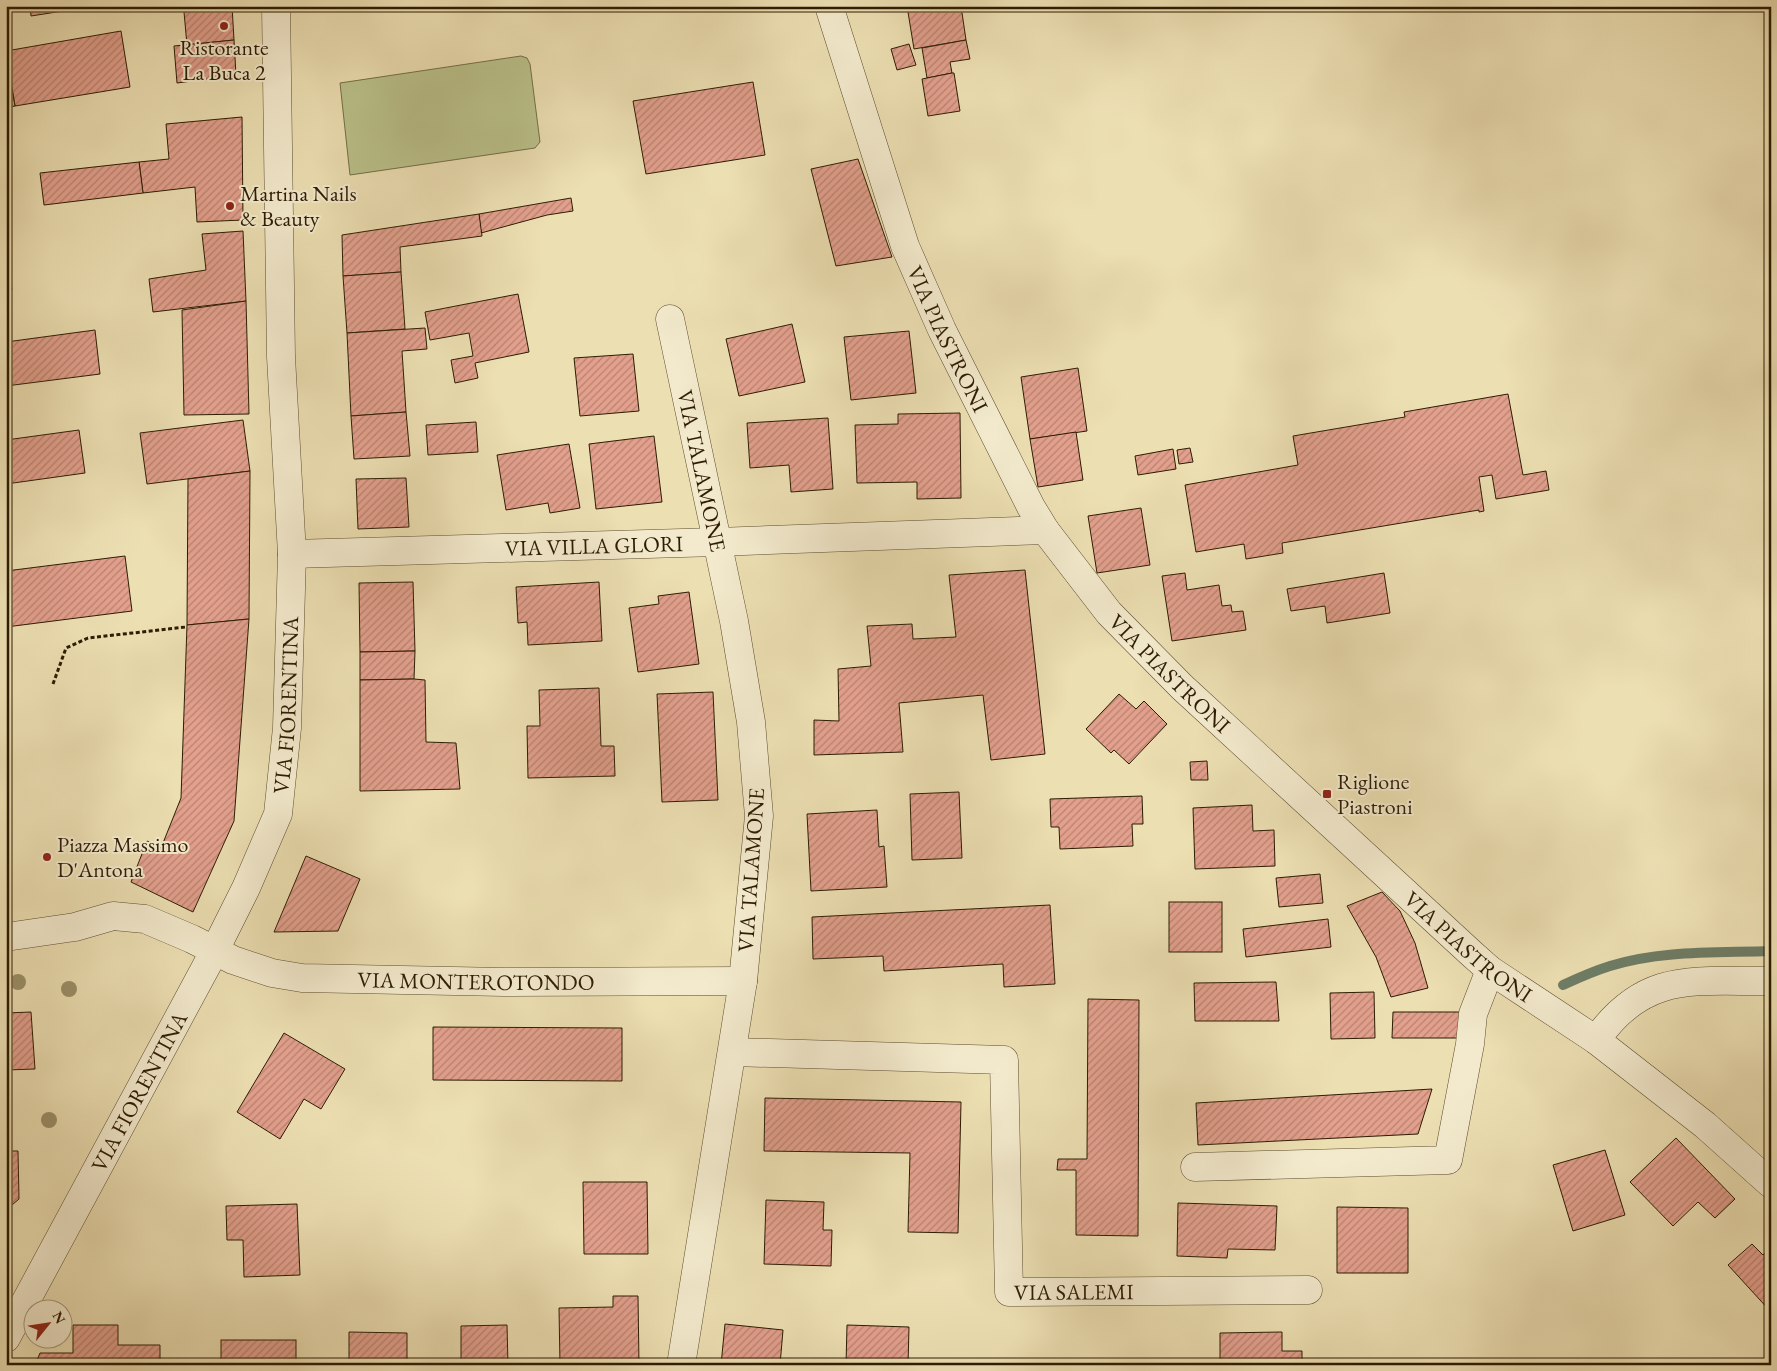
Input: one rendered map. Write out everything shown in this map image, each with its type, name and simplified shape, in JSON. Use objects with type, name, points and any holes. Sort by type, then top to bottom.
[{"type":"street","name":"VIA FIORENTINA","points":[[6,1338],[214,952],[251,879],[278,814],[287,728],[292,554],[280,356],[276,6]]},
{"type":"street","name":"VIA PIASTRONI","points":[[829,6],[905,246],[946,339],[1031,507],[1045,530],[1109,613],[1182,688],[1490,970],[1596,1040],[1705,1125],[1771,1184]]},
{"type":"street","name":"VIA TALAMONE","points":[[670,319],[734,621],[748,704],[759,791],[757,845],[743,980],[733,1052],[681,1365]]},
{"type":"street","name":"VIA VILLA GLORI","points":[[292,554],[717,542],[1045,530]]},
{"type":"street","points":[[6,937],[75,927],[113,916],[145,919],[192,939],[214,952]]},
{"type":"street","name":"VIA MONTEROTONDO","points":[[214,952],[272,974],[302,978],[504,982],[743,980]]},
{"type":"street","points":[[1195,1167],[1448,1160],[1470,1044],[1473,1014],[1490,970]]},
{"type":"street","points":[[1596,1040],[1624,1007],[1638,996],[1653,990],[1676,983],[1771,981]]},
{"type":"street","name":"VIA SALEMI","points":[[733,1052],[1004,1060],[1009,1292],[1308,1290]]},
{"type":"path","points":[[53,684],[66,648],[88,638],[186,627]]},
{"type":"green space","points":[[521,56],[527,58],[530,64],[540,142],[535,148],[350,175],[340,83]]},
{"type":"building","points":[[30,6],[95,6],[31,16]]},
{"type":"building","points":[[232,6],[234,40],[187,45],[184,12]]},
{"type":"building","points":[[907,6],[961,6],[966,40],[914,49]]},
{"type":"building","points":[[121,31],[130,87],[15,106],[6,51]]},
{"type":"building","points":[[234,40],[236,75],[177,83],[174,46]]},
{"type":"building","points":[[966,40],[970,59],[950,62],[952,73],[927,78],[922,48]]},
{"type":"building","points":[[909,44],[916,65],[897,70],[891,49]]},
{"type":"building","points":[[6,58],[15,106],[6,108]]},
{"type":"building","points":[[954,73],[960,111],[928,116],[922,79]]},
{"type":"building","points":[[753,82],[765,155],[646,174],[633,101]]},
{"type":"building","points":[[242,117],[243,220],[197,222],[195,187],[143,193],[139,162],[169,159],[166,124]]},
{"type":"building","points":[[858,159],[892,257],[836,266],[811,169]]},
{"type":"building","points":[[139,162],[143,193],[44,205],[40,173]]},
{"type":"building","points":[[571,198],[573,211],[547,215],[481,233],[479,214]]},
{"type":"building","points":[[479,214],[482,236],[400,247],[401,272],[343,276],[342,235]]},
{"type":"building","points":[[243,231],[246,301],[153,312],[149,279],[206,270],[202,234]]},
{"type":"building","points":[[6,250],[12,290],[6,291]]},
{"type":"building","points":[[401,272],[405,329],[347,333],[343,276]]},
{"type":"building","points":[[518,294],[529,352],[475,363],[478,378],[455,383],[451,360],[473,356],[469,333],[430,340],[425,312]]},
{"type":"building","points":[[246,301],[249,414],[184,415],[182,310]]},
{"type":"building","points":[[792,324],[805,382],[739,396],[726,339]]},
{"type":"building","points":[[425,328],[427,349],[402,351],[406,412],[351,416],[347,333]]},
{"type":"building","points":[[95,330],[100,374],[6,386],[6,342]]},
{"type":"building","points":[[909,331],[916,393],[851,400],[844,337]]},
{"type":"building","points":[[633,354],[639,411],[580,416],[574,358]]},
{"type":"building","points":[[1078,368],[1087,431],[1030,439],[1021,377]]},
{"type":"building","points":[[1508,394],[1523,475],[1546,471],[1549,490],[1496,499],[1492,475],[1479,477],[1484,511],[1479,512],[1479,510],[1282,543],[1283,553],[1246,559],[1244,544],[1196,552],[1185,485],[1298,465],[1293,436],[1405,417],[1404,412]]},
{"type":"building","points":[[406,412],[410,456],[354,459],[351,416]]},
{"type":"building","points":[[960,413],[961,498],[917,499],[917,482],[857,483],[855,425],[898,424],[898,414]]},
{"type":"building","points":[[828,418],[833,489],[791,492],[789,465],[750,468],[747,423]]},
{"type":"building","points":[[243,420],[250,471],[147,484],[140,433]]},
{"type":"building","points":[[476,422],[478,452],[428,455],[426,425]]},
{"type":"building","points":[[79,430],[85,473],[6,484],[6,440]]},
{"type":"building","points":[[1076,432],[1083,480],[1038,487],[1030,439]]},
{"type":"building","points":[[654,436],[662,502],[596,509],[589,444]]},
{"type":"building","points":[[569,444],[580,508],[550,513],[548,503],[506,510],[497,455]]},
{"type":"building","points":[[1190,448],[1193,462],[1179,464],[1177,450]]},
{"type":"building","points":[[1173,449],[1176,469],[1138,475],[1135,456]]},
{"type":"building","points":[[250,471],[249,619],[187,625],[188,479]]},
{"type":"building","points":[[406,478],[409,527],[358,529],[356,479]]},
{"type":"building","points":[[1141,508],[1150,565],[1097,573],[1088,516]]},
{"type":"building","points":[[125,556],[132,611],[6,627],[6,571]]},
{"type":"building","points":[[1025,570],[1045,754],[991,760],[983,695],[899,703],[903,752],[814,755],[814,720],[839,721],[838,669],[871,666],[867,626],[912,624],[913,639],[956,637],[949,575]]},
{"type":"building","points":[[1185,573],[1187,590],[1219,585],[1222,606],[1231,605],[1232,612],[1243,611],[1246,630],[1172,641],[1162,576]]},
{"type":"building","points":[[1384,573],[1390,613],[1327,623],[1325,606],[1291,611],[1287,589]]},
{"type":"building","points":[[413,582],[415,651],[360,652],[359,583]]},
{"type":"building","points":[[599,582],[602,641],[528,645],[527,622],[518,623],[516,587]]},
{"type":"building","points":[[689,592],[699,664],[638,672],[629,608],[659,604],[658,596]]},
{"type":"building","points":[[249,619],[234,821],[193,912],[131,882],[147,841],[161,848],[181,798],[187,625]]},
{"type":"building","points":[[415,651],[414,679],[360,680],[360,652]]},
{"type":"building","points":[[360,680],[425,680],[426,742],[456,743],[460,789],[360,791]]},
{"type":"building","points":[[599,688],[601,746],[614,746],[615,776],[528,778],[527,726],[540,726],[539,690]]},
{"type":"building","points":[[713,692],[718,800],[662,802],[657,694]]},
{"type":"building","points":[[1119,694],[1136,709],[1144,701],[1167,724],[1129,764],[1114,750],[1111,753],[1086,729]]},
{"type":"building","points":[[1207,761],[1208,780],[1191,780],[1190,762]]},
{"type":"building","points":[[959,792],[962,858],[912,860],[910,794]]},
{"type":"building","points":[[1142,796],[1143,824],[1132,824],[1133,846],[1060,849],[1059,827],[1051,827],[1050,799]]},
{"type":"building","points":[[1252,805],[1253,831],[1274,830],[1275,866],[1195,869],[1193,808]]},
{"type":"building","points":[[877,810],[879,847],[884,846],[887,887],[811,891],[807,814]]},
{"type":"building","points":[[306,856],[360,879],[338,931],[274,932]]},
{"type":"building","points":[[1320,874],[1323,903],[1279,907],[1276,878]]},
{"type":"building","points":[[1382,892],[1400,911],[1415,943],[1428,988],[1391,997],[1376,957],[1347,906]]},
{"type":"building","points":[[1169,902],[1222,902],[1222,952],[1169,952]]},
{"type":"building","points":[[1050,905],[1055,984],[1004,987],[1003,964],[884,971],[883,956],[813,959],[812,917]]},
{"type":"building","points":[[1328,919],[1331,947],[1246,957],[1243,929]]},
{"type":"building","points":[[1276,982],[1279,1021],[1195,1021],[1194,983]]},
{"type":"building","points":[[1374,992],[1375,1038],[1331,1039],[1330,993]]},
{"type":"building","points":[[1088,999],[1139,1000],[1138,1236],[1076,1235],[1076,1170],[1057,1170],[1058,1159],[1087,1159]]},
{"type":"building","points":[[31,1012],[35,1069],[6,1070],[6,1013]]},
{"type":"building","points":[[1393,1012],[1460,1012],[1460,1038],[1392,1038]]},
{"type":"building","points":[[433,1027],[622,1028],[622,1081],[433,1080]]},
{"type":"building","points":[[284,1033],[345,1069],[321,1109],[304,1099],[280,1139],[237,1112]]},
{"type":"building","points":[[1432,1089],[1418,1134],[1198,1145],[1196,1103]]},
{"type":"building","points":[[765,1098],[961,1102],[958,1233],[908,1232],[910,1153],[764,1151]]},
{"type":"building","points":[[1676,1138],[1735,1199],[1715,1218],[1698,1202],[1673,1226],[1630,1182]]},
{"type":"building","points":[[1605,1150],[1625,1215],[1573,1231],[1553,1165]]},
{"type":"building","points":[[6,1151],[18,1151],[19,1199],[6,1210]]},
{"type":"building","points":[[583,1182],[647,1182],[648,1254],[584,1254]]},
{"type":"building","points":[[766,1200],[824,1202],[823,1230],[832,1230],[831,1266],[764,1264]]},
{"type":"building","points":[[1178,1203],[1277,1206],[1275,1250],[1228,1249],[1227,1258],[1177,1256]]},
{"type":"building","points":[[297,1204],[300,1275],[244,1277],[243,1240],[227,1240],[226,1206]]},
{"type":"building","points":[[1337,1207],[1408,1208],[1408,1273],[1337,1273]]},
{"type":"building","points":[[1752,1244],[1763,1255],[1771,1248],[1771,1312],[1728,1265]]},
{"type":"building","points":[[613,1296],[638,1296],[639,1365],[560,1365],[559,1308],[613,1307]]},
{"type":"building","points":[[725,1324],[783,1330],[780,1365],[721,1365]]},
{"type":"building","points":[[73,1325],[118,1325],[118,1345],[160,1345],[160,1365],[35,1365],[40,1353],[73,1353]]},
{"type":"building","points":[[507,1325],[508,1365],[461,1365],[461,1326]]},
{"type":"building","points":[[847,1325],[909,1327],[908,1365],[846,1365]]},
{"type":"building","points":[[349,1332],[407,1333],[407,1365],[349,1365]]},
{"type":"building","points":[[1282,1332],[1282,1351],[1302,1351],[1302,1365],[1220,1365],[1220,1333]]},
{"type":"building","points":[[221,1340],[296,1340],[296,1365],[221,1365]]},
{"type":"waterway","points":[[1563,985],[1610,966],[1649,957],[1689,953],[1771,951]]},
{"type":"place","name":"Ristorante La Buca 2","points":[[224,26]]},
{"type":"place","name":"Martina Nails & Beauty","points":[[230,206]]},
{"type":"place","name":"Riglione Piastroni","points":[[1327,794]]},
{"type":"place","name":"Piazza Massimo D'Antona","points":[[47,857]]}]
